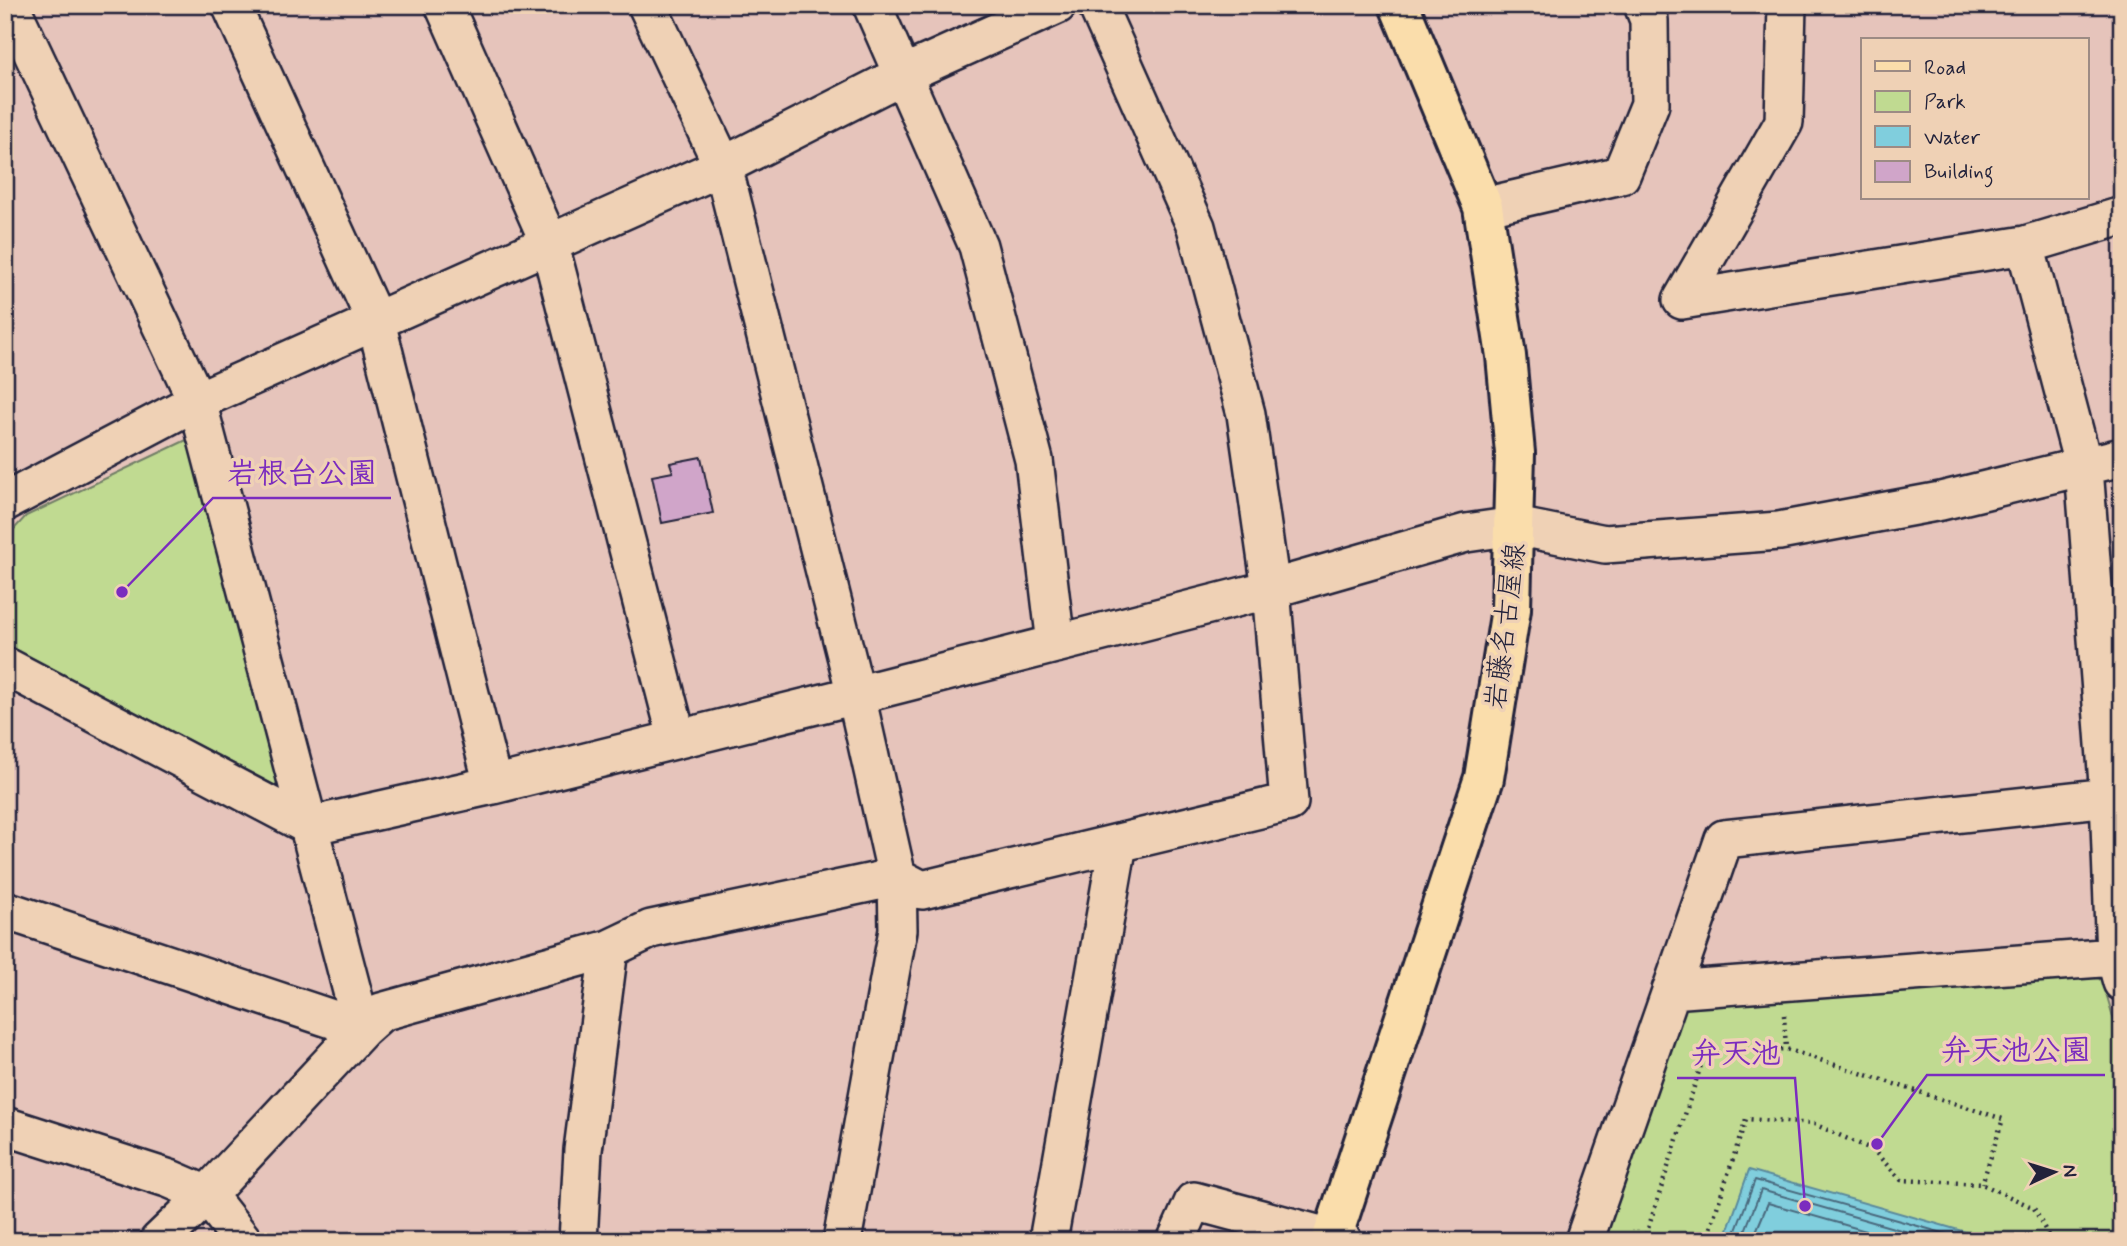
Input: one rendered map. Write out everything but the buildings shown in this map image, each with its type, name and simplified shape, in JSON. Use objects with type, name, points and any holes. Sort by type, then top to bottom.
[{"type":"main road","name":"岩藤名古屋線","points":[[1335,1240],[1484,778],[1511,609],[1515,453],[1507,370],[1483,208],[1399,5]]},
{"type":"street","points":[[10,5],[197,401],[362,1028]]},
{"type":"street","points":[[231,5],[376,322],[493,785]]},
{"type":"street","points":[[444,5],[549,242],[677,738]]},
{"type":"street","points":[[648,5],[723,166],[856,695],[897,877],[898,930],[842,1241]]},
{"type":"street","points":[[872,5],[978,246],[1034,460],[1056,644]]},
{"type":"street","points":[[5,502],[197,401],[723,166],[904,74],[1057,5]]},
{"type":"street","points":[[159,1241],[207,1195],[362,1028],[381,1013],[609,949],[651,929],[897,877],[922,890],[1290,802],[1271,589],[1246,414],[1196,227],[1097,5]]},
{"type":"street","points":[[1483,208],[1621,175],[1650,104],[1649,20],[1643,5]]},
{"type":"street","points":[[1787,5],[1784,122],[1682,300],[2025,245],[2122,216]]},
{"type":"street","points":[[1671,990],[2118,970],[2109,797],[2084,468],[2025,245]]},
{"type":"street","points":[[5,666],[309,826],[493,785],[856,695],[1271,589],[1466,533],[1515,526],[1605,544],[1779,531],[1941,501],[2122,457]]},
{"type":"street","points":[[1584,1241],[1724,839],[2109,797]]},
{"type":"street","points":[[1048,1241],[1118,844]]},
{"type":"street","points":[[5,910],[362,1028]]},
{"type":"street","points":[[578,1241],[583,1150],[609,949]]},
{"type":"street","points":[[5,1126],[170,1179],[207,1195],[243,1241]]},
{"type":"street","points":[[1176,1241],[1194,1201],[1335,1240]]},
{"type":"path","points":[[1644,1241],[1705,1053],[1786,1049],[2003,1119],[1982,1184]]},
{"type":"path","points":[[1706,1241],[1746,1119],[1814,1124],[1873,1150],[1900,1180],[1982,1184],[2034,1208],[2051,1241]]},
{"type":"green space","points":[[195,436],[295,796],[5,644],[5,539],[26,516]]},
{"type":"green space","points":[[2098,966],[2122,1047],[2122,1241],[1601,1241],[1680,990]]},
{"type":"water","points":[[1749,1170],[1997,1241],[1724,1241]]},
{"type":"place","name":"岩根台公園","points":[[122,592]]},
{"type":"place","name":"弁天池公園","points":[[1877,1144]]},
{"type":"place","name":"弁天池","points":[[1805,1206]]}]
